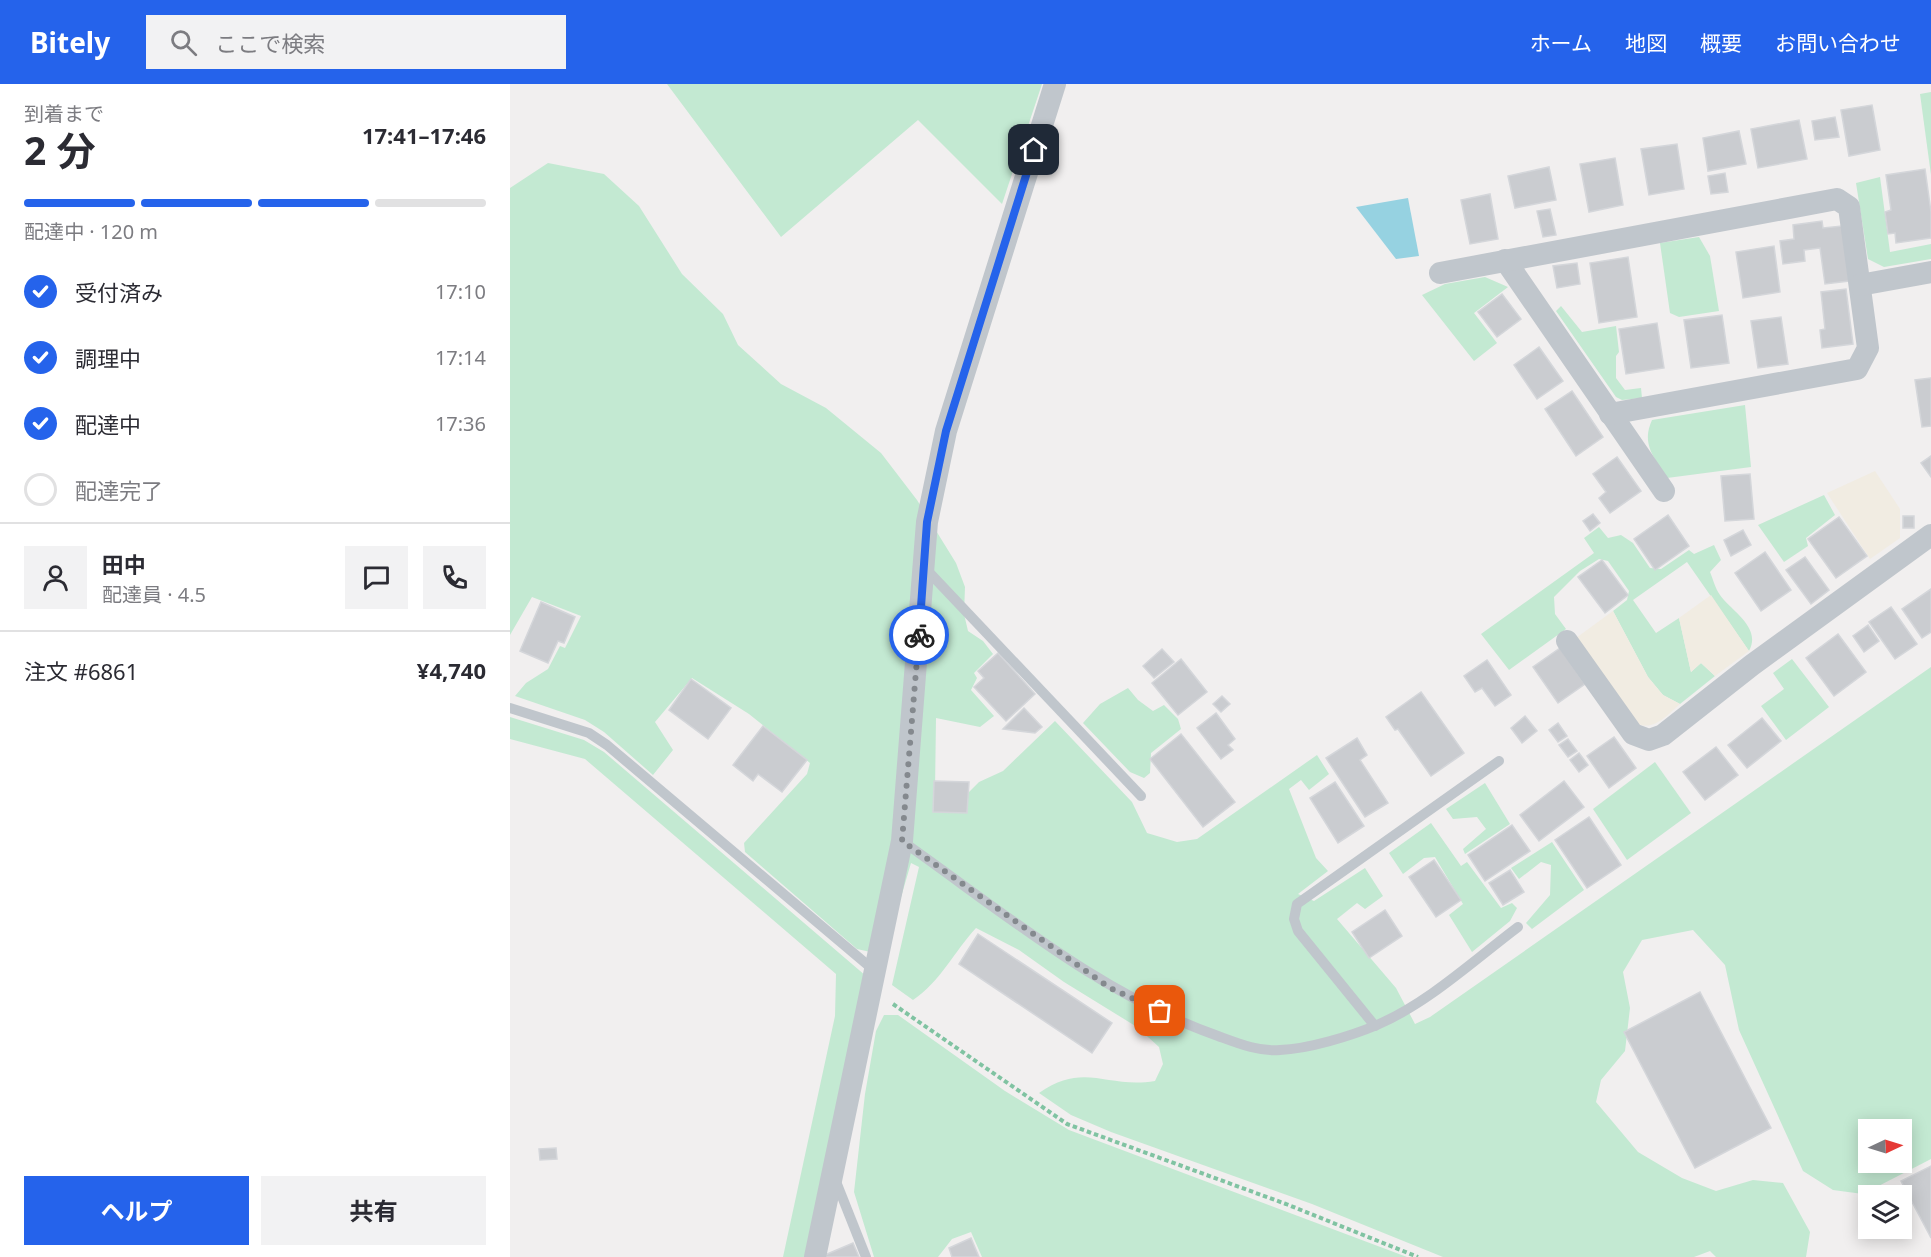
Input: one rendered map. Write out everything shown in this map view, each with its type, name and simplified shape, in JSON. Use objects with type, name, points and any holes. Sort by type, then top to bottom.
[{"type":"street","points":[[814,1257],[902,841],[927,522],[946,431],[1055,84]]},
{"type":"street","points":[[1440,273],[1837,199],[1849,207],[1868,348],[1857,369],[1610,414]]},
{"type":"street","points":[[1505,260],[1664,490]]},
{"type":"street","points":[[1860,285],[1931,272]]},
{"type":"street","points":[[1567,641],[1633,734],[1649,740],[1663,735],[1752,665],[1931,535]]},
{"type":"lane","points":[[924,566],[1141,796]]},
{"type":"lane","points":[[510,708],[589,733],[607,745],[874,982]]},
{"type":"lane","points":[[1375,1026],[1298,931],[1294,919],[1297,904],[1499,761]]},
{"type":"lane","points":[[902,841],[1110,988],[1200,1030],[1246,1046],[1279,1050],[1339,1038],[1375,1026],[1406,1011],[1518,927]]},
{"type":"lane","points":[[833,1172],[866,1257]]},
{"type":"path","points":[[874,982],[918,1020],[1067,1124],[1286,1204],[1418,1257]]},
{"type":"green space","points":[[667,84],[1042,84],[1002,204],[918,120],[781,237]]},
{"type":"green space","points":[[1931,92],[1931,175],[1920,94]]},
{"type":"green space","points":[[548,163],[604,174],[639,206],[682,274],[723,314],[738,345],[781,384],[826,408],[881,453],[917,500],[956,563],[965,587],[964,614],[968,631],[983,641],[993,654],[974,673],[977,678],[971,690],[994,716],[980,727],[936,718],[935,791],[964,797],[979,782],[1003,771],[1055,721],[1132,802],[1147,833],[1177,842],[1197,839],[1317,755],[1329,774],[1309,790],[1301,780],[1289,789],[1316,858],[1328,871],[1298,894],[1314,901],[1365,868],[1383,896],[1365,909],[1357,903],[1337,919],[1396,988],[1415,1024],[1430,1017],[1931,667],[1931,1159],[1912,1169],[1912,1119],[1858,1119],[1858,1173],[1904,1173],[1880,1185],[1858,1185],[1858,1193],[1833,1190],[1803,1171],[1739,1030],[1725,965],[1693,930],[1642,940],[1623,972],[1630,1008],[1625,1051],[1601,1080],[1596,1102],[1638,1152],[1682,1178],[1716,1191],[1753,1180],[1783,1183],[1810,1232],[1806,1257],[1716,1257],[1710,1251],[1694,1257],[1443,1257],[1312,1204],[1111,1132],[1071,1115],[1039,1093],[1055,1084],[1083,1077],[1123,1082],[1155,1081],[1163,1064],[1159,1047],[1137,1027],[1064,982],[1019,950],[976,928],[939,976],[913,1000],[892,985],[919,867],[911,863],[884,955],[857,949],[745,852],[744,843],[807,774],[810,763],[749,714],[692,678],[655,722],[673,750],[653,775],[604,732],[585,720],[515,696],[526,683],[548,669],[560,646],[565,648],[581,616],[532,597],[510,635],[510,188]]},
{"type":"green space","points":[[1880,177],[1890,252],[1931,244],[1931,259],[1884,267],[1868,259],[1856,183]]},
{"type":"green space","points":[[1699,237],[1710,256],[1719,311],[1679,317],[1670,313],[1660,243]]},
{"type":"green space","points":[[1485,277],[1508,287],[1474,313],[1497,343],[1474,361],[1422,295],[1445,284]]},
{"type":"green space","points":[[1561,306],[1582,332],[1616,326],[1619,352],[1616,356],[1616,378],[1625,390],[1641,388],[1642,398],[1622,400],[1616,397],[1556,311]]},
{"type":"green space","points":[[1745,405],[1751,467],[1667,478],[1648,443],[1652,420]]},
{"type":"green space","points":[[1824,495],[1835,515],[1806,538],[1808,546],[1784,562],[1758,525]]},
{"type":"green space","points":[[1599,527],[1608,538],[1621,535],[1633,543],[1650,568],[1661,569],[1689,550],[1694,554],[1714,545],[1721,560],[1710,572],[1720,595],[1744,620],[1752,634],[1749,651],[1687,562],[1633,600],[1656,633],[1679,618],[1691,672],[1701,663],[1715,676],[1680,704],[1663,695],[1648,677],[1613,611],[1627,600],[1629,591],[1608,561],[1599,559],[1580,571],[1554,597],[1555,614],[1566,629],[1509,670],[1481,634],[1594,553],[1584,538]]},
{"type":"green space","points":[[1792,659],[1829,707],[1786,740],[1761,706],[1784,689],[1773,673]]},
{"type":"green space","points":[[1128,688],[1138,700],[1153,711],[1164,705],[1178,719],[1181,729],[1151,753],[1150,773],[1144,778],[1130,772],[1083,723],[1100,704]]},
{"type":"green space","points":[[510,717],[584,740],[604,752],[866,976],[806,1257],[783,1257],[835,1016],[836,974],[585,759],[510,739]]},
{"type":"green space","points":[[1655,762],[1691,813],[1627,860],[1593,809]]},
{"type":"green space","points":[[1485,783],[1510,824],[1465,854],[1463,849],[1486,829],[1477,817],[1453,819],[1446,809]]},
{"type":"green space","points":[[1431,823],[1461,866],[1467,862],[1501,908],[1512,903],[1517,908],[1510,921],[1472,952],[1449,915],[1463,904],[1435,857],[1424,858],[1403,874],[1389,853]]},
{"type":"green space","points":[[1552,842],[1584,890],[1532,929],[1526,923],[1550,895],[1551,865],[1541,862],[1519,879],[1511,868]]},
{"type":"green space","points":[[884,1015],[898,1015],[1005,1091],[1069,1130],[1407,1257],[982,1257],[971,1232],[952,1239],[938,1257],[874,1257],[854,1192],[865,1094],[876,1031]]},
{"type":"sand","points":[[1875,471],[1900,509],[1900,538],[1870,559],[1827,493]]},
{"type":"sand","points":[[1711,595],[1749,651],[1715,676],[1701,663],[1691,672],[1679,618]]},
{"type":"sand","points":[[1613,611],[1648,677],[1663,695],[1680,704],[1654,724],[1636,723],[1576,638]]},
{"type":"water","points":[[1408,198],[1419,256],[1396,259],[1356,207]]},
{"type":"building","points":[[1872,105],[1880,150],[1849,156],[1841,110]]},
{"type":"building","points":[[1835,117],[1839,137],[1815,140],[1812,121]]},
{"type":"building","points":[[1799,120],[1807,159],[1758,168],[1751,129]]},
{"type":"building","points":[[1739,131],[1746,164],[1708,171],[1703,138]]},
{"type":"building","points":[[1677,144],[1684,189],[1649,195],[1641,149]]},
{"type":"building","points":[[1615,158],[1623,205],[1589,212],[1580,164]]},
{"type":"building","points":[[1549,167],[1556,200],[1515,208],[1508,176]]},
{"type":"building","points":[[1925,169],[1931,212],[1931,238],[1896,243],[1895,233],[1888,234],[1885,212],[1891,210],[1886,175]]},
{"type":"building","points":[[1725,173],[1728,192],[1711,194],[1708,176]]},
{"type":"building","points":[[1490,194],[1498,239],[1470,244],[1461,200]]},
{"type":"building","points":[[1550,209],[1556,235],[1543,237],[1537,211]]},
{"type":"building","points":[[1822,221],[1823,228],[1842,226],[1849,281],[1825,284],[1820,248],[1804,250],[1805,261],[1783,264],[1780,241],[1794,239],[1793,225]]},
{"type":"building","points":[[1774,246],[1780,292],[1743,298],[1736,252]]},
{"type":"building","points":[[1628,257],[1637,317],[1599,323],[1590,263]]},
{"type":"building","points":[[1577,263],[1580,284],[1557,288],[1553,266]]},
{"type":"building","points":[[1846,289],[1853,344],[1822,348],[1820,330],[1825,329],[1821,292]]},
{"type":"building","points":[[1502,294],[1521,319],[1497,337],[1478,312]]},
{"type":"building","points":[[1722,315],[1729,363],[1691,368],[1684,320]]},
{"type":"building","points":[[1781,317],[1788,364],[1758,368],[1751,321]]},
{"type":"building","points":[[1657,323],[1664,368],[1626,374],[1619,329]]},
{"type":"building","points":[[1539,347],[1563,381],[1537,399],[1514,365]]},
{"type":"building","points":[[1931,378],[1931,426],[1922,427],[1915,380]]},
{"type":"building","points":[[1572,391],[1603,437],[1576,456],[1545,409]]},
{"type":"building","points":[[1931,456],[1931,477],[1921,463]]},
{"type":"building","points":[[1617,457],[1641,491],[1610,513],[1599,498],[1606,492],[1593,474]]},
{"type":"building","points":[[1750,474],[1754,519],[1725,521],[1721,476]]},
{"type":"building","points":[[1593,514],[1600,523],[1590,531],[1583,521]]},
{"type":"building","points":[[1668,515],[1689,546],[1655,570],[1634,539]]},
{"type":"building","points":[[1903,516],[1914,516],[1914,528],[1903,528]]},
{"type":"building","points":[[1839,517],[1867,556],[1836,578],[1808,539]]},
{"type":"building","points":[[1743,530],[1751,545],[1731,556],[1724,540]]},
{"type":"building","points":[[1765,552],[1791,590],[1761,611],[1735,573]]},
{"type":"building","points":[[1805,557],[1829,590],[1811,604],[1786,570]]},
{"type":"building","points":[[1602,560],[1628,595],[1605,613],[1578,577]]},
{"type":"building","points":[[1931,589],[1931,632],[1922,638],[1902,609]]},
{"type":"building","points":[[541,602],[575,617],[564,643],[558,641],[548,663],[520,651]]},
{"type":"building","points":[[1891,607],[1917,644],[1895,659],[1869,622]]},
{"type":"building","points":[[1868,625],[1879,641],[1864,652],[1853,636]]},
{"type":"building","points":[[1838,634],[1866,672],[1834,696],[1806,658]]},
{"type":"building","points":[[1560,648],[1585,684],[1558,703],[1533,667]]},
{"type":"building","points":[[1162,649],[1174,662],[1154,678],[1143,666]]},
{"type":"building","points":[[998,653],[1035,694],[1006,721],[974,687],[984,678],[978,671]]},
{"type":"building","points":[[1181,659],[1207,692],[1178,715],[1152,683]]},
{"type":"building","points":[[1487,660],[1511,695],[1495,706],[1482,688],[1475,692],[1464,676]]},
{"type":"building","points":[[691,679],[731,708],[708,739],[669,710]]},
{"type":"building","points":[[1421,692],[1464,753],[1431,776],[1398,729],[1395,730],[1386,717]]},
{"type":"building","points":[[1222,696],[1230,704],[1221,712],[1213,704]]},
{"type":"building","points":[[1024,708],[1042,727],[1035,733],[1003,729]]},
{"type":"building","points":[[1216,713],[1235,739],[1228,745],[1233,750],[1221,759],[1197,728]]},
{"type":"building","points":[[1525,716],[1537,731],[1522,743],[1511,728]]},
{"type":"building","points":[[1762,718],[1781,741],[1747,768],[1728,745]]},
{"type":"building","points":[[1558,723],[1567,736],[1558,742],[1549,730]]},
{"type":"building","points":[[763,726],[807,760],[782,792],[758,774],[753,781],[733,765]]},
{"type":"building","points":[[1181,734],[1235,802],[1203,827],[1150,759]]},
{"type":"building","points":[[1614,737],[1636,768],[1609,788],[1587,756]]},
{"type":"building","points":[[1357,738],[1367,755],[1360,760],[1388,803],[1365,817],[1326,758]]},
{"type":"building","points":[[1568,739],[1577,751],[1568,757],[1559,745]]},
{"type":"building","points":[[1716,747],[1738,775],[1705,800],[1683,772]]},
{"type":"building","points":[[1579,753],[1588,765],[1579,772],[1570,760]]},
{"type":"building","points":[[934,781],[969,782],[967,813],[933,812]]},
{"type":"building","points":[[1564,781],[1584,807],[1539,841],[1520,815]]},
{"type":"building","points":[[1335,782],[1364,826],[1338,843],[1310,798]]},
{"type":"building","points":[[1589,817],[1621,865],[1587,888],[1555,840]]},
{"type":"building","points":[[1512,825],[1530,851],[1485,881],[1468,855]]},
{"type":"building","points":[[1434,860],[1461,900],[1436,917],[1409,877]]},
{"type":"building","points":[[1510,870],[1524,892],[1503,905],[1489,883]]},
{"type":"building","points":[[1385,910],[1402,936],[1369,958],[1352,932]]},
{"type":"building","points":[[978,934],[1112,1023],[1092,1053],[959,964]]},
{"type":"building","points":[[1700,992],[1771,1128],[1695,1168],[1624,1032]]},
{"type":"building","points":[[556,1148],[557,1159],[540,1160],[539,1149]]},
{"type":"building","points":[[1931,1166],[1931,1238],[1912,1202],[1912,1185],[1903,1185],[1901,1181]]},
{"type":"building","points":[[971,1238],[979,1257],[952,1257],[949,1248]]},
{"type":"building","points":[[853,1243],[859,1257],[826,1257],[825,1255]]},
{"type":"way so far","points":[[919,635],[902,841],[1110,988],[1160,1011]]},
{"type":"route","points":[[919,635],[927,522],[946,431],[1034,150]]}]
